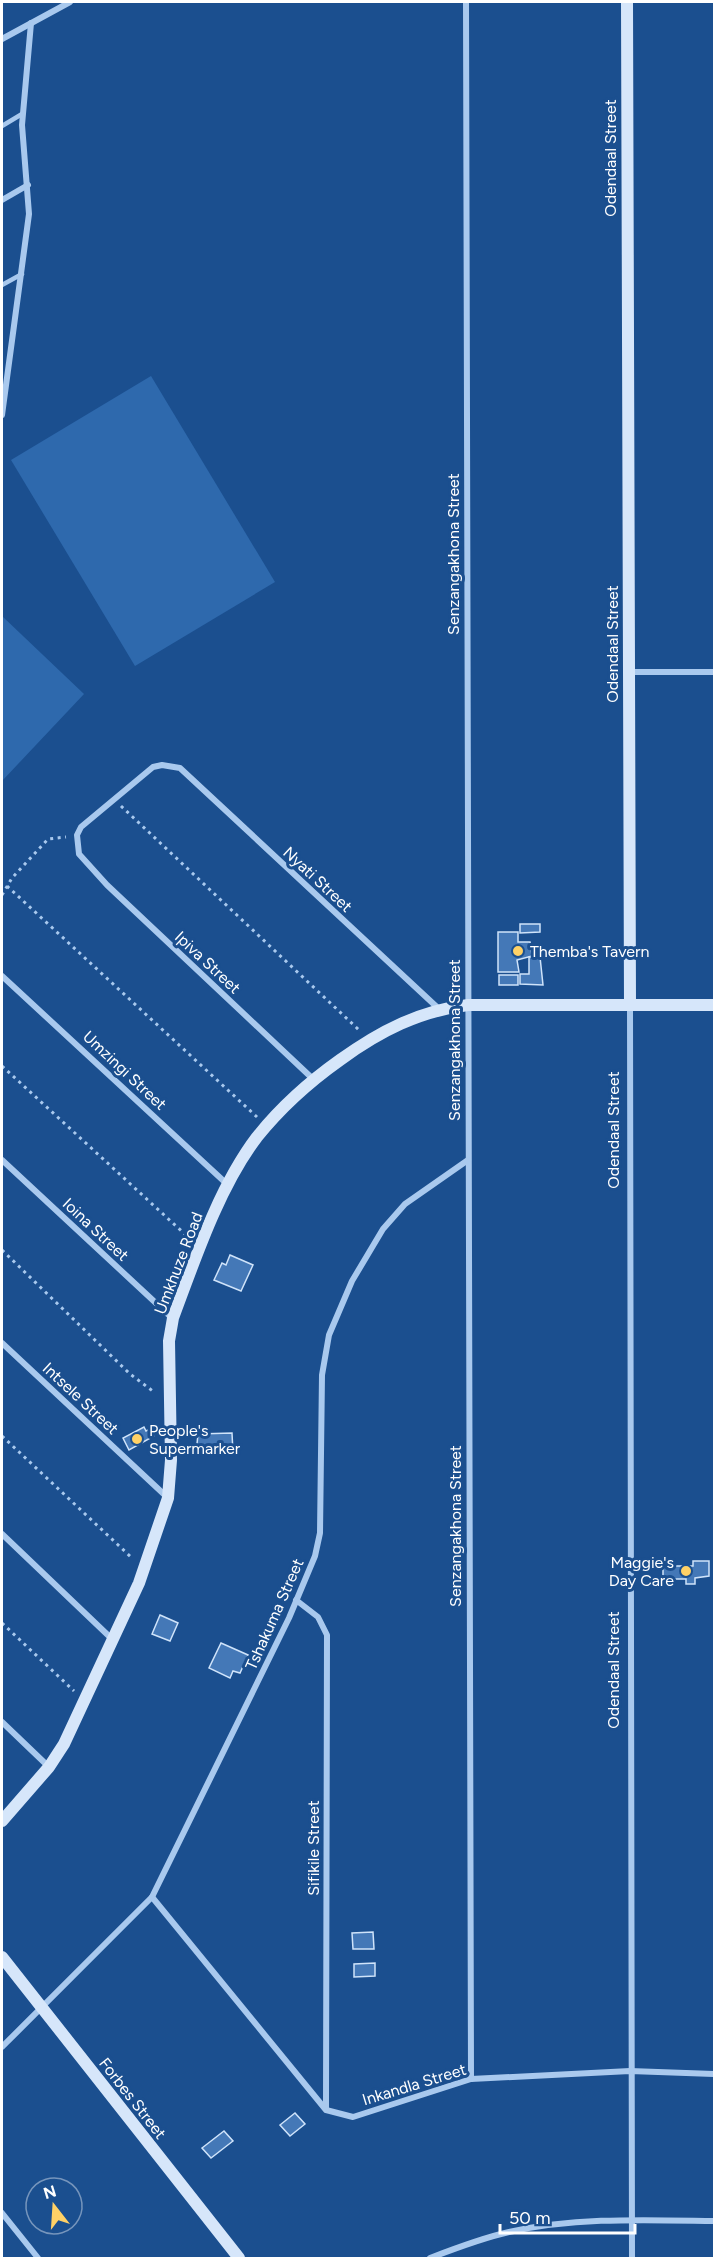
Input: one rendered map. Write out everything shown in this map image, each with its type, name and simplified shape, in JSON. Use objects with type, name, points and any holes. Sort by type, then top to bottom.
[{"type":"street","points":[[2,39],[70,2]]},
{"type":"street","name":"Senzangakhona Street","points":[[466,2],[471,2079]]},
{"type":"street","name":"Odendaal Street","points":[[627,2],[632,2259]]},
{"type":"street","points":[[2,416],[28,214],[28,185],[22,146],[22,114],[31,23]]},
{"type":"street","points":[[2,200],[28,185]]},
{"type":"street","points":[[2,358],[11,353]]},
{"type":"street","points":[[628,672],[714,672]]},
{"type":"street","name":"Nyati Street","points":[[114,799],[153,768],[162,765],[180,768],[439,1009]]},
{"type":"street","points":[[77,836],[81,827],[114,799]]},
{"type":"street","name":"Ipiva Street","points":[[77,836],[76,844],[85,863],[313,1079]]},
{"type":"street","name":"Umzingi Street","points":[[2,976],[228,1185]]},
{"type":"street","name":"Umkhuze Road","points":[[2,1821],[49,1767],[64,1744],[144,1569],[168,1498],[169,1341],[173,1318],[228,1185],[267,1126],[313,1079],[369,1040],[392,1026],[439,1009],[468,1005],[714,1005]]},
{"type":"street","name":"Ioina Street","points":[[2,1160],[173,1318]]},
{"type":"street","name":"Tshakuma Street","points":[[2,2047],[152,1897],[296,1600],[315,1556],[320,1533],[322,1375],[329,1335],[352,1281],[382,1229],[405,1204],[468,1160]]},
{"type":"street","name":"Intsele Street","points":[[2,1343],[168,1498]]},
{"type":"street","points":[[2,1534],[112,1639]]},
{"type":"street","name":"Sifikile Street","points":[[296,1600],[318,1617],[327,1635],[326,2110]]},
{"type":"street","points":[[2,1722],[49,1767]]},
{"type":"street","points":[[152,1897],[326,2110]]},
{"type":"street","name":"Forbes Street","points":[[2,1958],[239,2259]]},
{"type":"street","name":"Inkandla Street","points":[[326,2110],[353,2117],[471,2079],[630,2071],[714,2074]]},
{"type":"street","points":[[2,2213],[38,2259]]},
{"type":"street","points":[[430,2259],[471,2243],[509,2232],[632,2220],[714,2221]]},
{"type":"lane","points":[[2,126],[22,114]]},
{"type":"lane","points":[[2,285],[22,274]]},
{"type":"path","points":[[114,799],[369,1040]]},
{"type":"path","points":[[2,895],[7,886],[48,839],[77,836]]},
{"type":"path","points":[[7,886],[267,1126]]},
{"type":"path","points":[[2,1066],[200,1248]]},
{"type":"path","points":[[2,1251],[130,1374],[170,1403]]},
{"type":"path","points":[[2,1436],[144,1569]]},
{"type":"path","points":[[2,1623],[84,1701]]},
{"type":"shaded area","points":[[151,376],[275,582],[135,666],[11,460]]},
{"type":"shaded area","points":[[2,616],[84,694],[2,781]]},
{"type":"building","points":[[520,924],[540,924],[540,932],[520,933]]},
{"type":"building","points":[[498,932],[518,932],[518,942],[530,942],[532,956],[517,960],[519,972],[498,972]]},
{"type":"building","points":[[529,957],[540,957],[543,985],[520,984],[520,974],[529,974]]},
{"type":"building","points":[[499,975],[518,975],[518,985],[499,985]]},
{"type":"building","points":[[230,1255],[253,1265],[241,1291],[214,1280],[222,1263],[226,1265]]},
{"type":"building","name":"People's Supermarker","points":[[144,1427],[146,1431],[150,1429],[154,1436],[129,1450],[123,1438]]},
{"type":"building","points":[[232,1433],[233,1453],[196,1454],[198,1434]]},
{"type":"building","name":"Maggie's Day Care","points":[[693,1561],[709,1561],[709,1576],[695,1578],[695,1584],[686,1584],[686,1579],[663,1579],[663,1566],[693,1566]]},
{"type":"building","points":[[160,1615],[178,1623],[170,1641],[152,1634]]},
{"type":"building","points":[[221,1643],[248,1655],[240,1673],[233,1671],[230,1678],[209,1668]]},
{"type":"building","points":[[373,1932],[374,1949],[353,1949],[352,1933]]},
{"type":"building","points":[[375,1963],[375,1976],[354,1977],[354,1964]]},
{"type":"building","points":[[295,2113],[305,2124],[290,2136],[280,2125]]},
{"type":"building","points":[[224,2131],[233,2141],[211,2158],[202,2148]]},
{"type":"place","name":"Themba's Tavern","points":[[518,951]]},
{"type":"place","name":"People's Supermarker","points":[[137,1439]]},
{"type":"place","name":"Maggie's Day Care","points":[[686,1571]]}]
